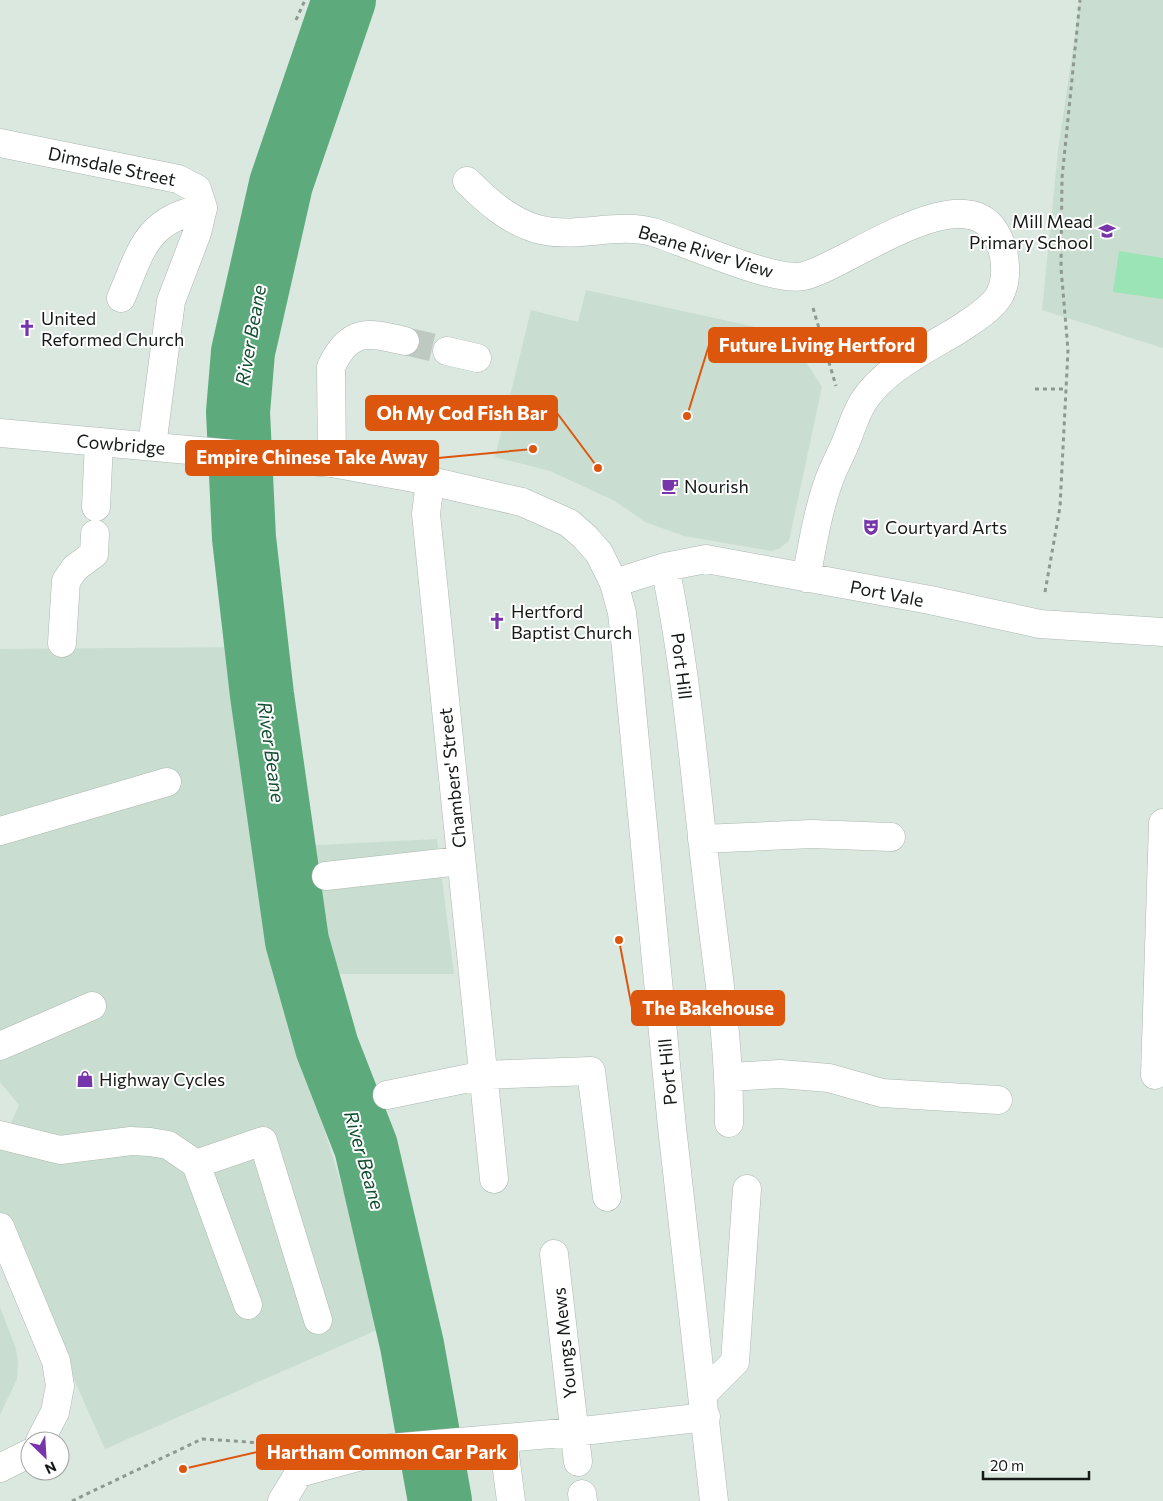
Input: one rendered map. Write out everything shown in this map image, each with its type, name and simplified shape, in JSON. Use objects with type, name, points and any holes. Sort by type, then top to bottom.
[{"type":"street","name":"Dimsdale Street","points":[[0,143],[178,179],[197,189],[203,208]]},
{"type":"street","name":"Beane River View","points":[[467,181],[487,201],[507,215],[535,228],[555,232],[630,228],[653,233],[735,262],[773,273],[802,277],[824,269],[848,255],[920,222],[956,212],[978,217],[995,230],[1003,253],[1005,276],[998,298],[976,318],[874,386],[861,405],[828,484],[820,510],[806,578]]},
{"type":"street","points":[[121,298],[147,239],[159,226],[180,213],[203,208],[197,233],[171,301],[152,446]]},
{"type":"street","points":[[332,463],[331,367],[338,353],[346,344],[361,336],[375,334],[405,341]]},
{"type":"street","points":[[447,351],[477,358]]},
{"type":"street","name":"Cowbridge","points":[[0,433],[332,463],[430,481],[522,502],[569,523],[586,537],[599,553],[614,583]]},
{"type":"street","points":[[96,507],[99,442]]},
{"type":"street","name":"Chambers' Street","points":[[430,481],[426,514],[460,862],[494,1179]]},
{"type":"street","points":[[62,643],[66,581],[75,568],[94,554],[95,534]]},
{"type":"street","name":"Port Vale","points":[[614,583],[665,567],[706,559],[1040,624],[1163,632]]},
{"type":"street","name":"Port Hill","points":[[665,567],[678,629],[730,1077],[729,1123]]},
{"type":"street","name":"Port Hill","points":[[614,583],[622,613],[626,648],[668,1090],[714,1501]]},
{"type":"street","points":[[0,831],[167,782]]},
{"type":"street","points":[[1156,1075],[1163,823]]},
{"type":"street","points":[[702,839],[812,834],[891,837]]},
{"type":"street","points":[[326,876],[460,862]]},
{"type":"street","points":[[0,1046],[92,1006]]},
{"type":"street","points":[[388,1095],[484,1075],[590,1070],[606,1197]]},
{"type":"street","points":[[730,1077],[780,1074],[829,1078],[882,1093],[998,1100]]},
{"type":"street","points":[[0,1135],[60,1150],[131,1142],[150,1142],[168,1145],[196,1164],[248,1305]]},
{"type":"street","points":[[196,1164],[264,1141],[318,1320]]},
{"type":"street","points":[[282,1501],[299,1473],[391,1448],[574,1432],[704,1406],[736,1362],[747,1189]]},
{"type":"street","points":[[0,1227],[6,1264],[56,1361],[60,1386],[55,1412],[45,1431]]},
{"type":"street","name":"Youngs Mews","points":[[554,1254],[578,1462]]},
{"type":"street","points":[[503,1439],[511,1501]]},
{"type":"street","points":[[0,1468],[20,1458]]},
{"type":"path","points":[[296,20],[305,0]]},
{"type":"path","points":[[1040,624],[1060,507],[1068,350],[1061,268],[1062,178],[1080,0]]},
{"type":"path","points":[[802,277],[818,322],[837,390]]},
{"type":"path","points":[[1035,389],[1066,389]]},
{"type":"path","points":[[72,1501],[202,1439],[263,1443],[292,1441]]},
{"type":"shaded area","name":"Mill Mead Primary School","points":[[1080,0],[1163,0],[1163,348],[1042,310],[1058,151]]},
{"type":"shaded area","points":[[586,290],[788,334],[822,387],[789,541],[779,549],[771,551],[684,536],[645,522],[615,501],[550,471],[495,457],[531,310],[578,322]]},
{"type":"shaded area","points":[[237,647],[259,844],[284,996],[384,1327],[105,1449],[0,1213],[0,1148],[19,1105],[0,1082],[0,649]]},
{"type":"shaded area","points":[[437,839],[454,974],[315,974],[297,846]]},
{"type":"shaded area","points":[[0,1307],[16,1349],[18,1362],[17,1379],[0,1415]]},
{"type":"green space","points":[[1119,251],[1163,258],[1163,299],[1113,292]]},
{"type":"waterway","name":"River Beane","points":[[344,0],[281,184],[243,352],[238,412],[244,538],[262,695],[297,941],[327,1047],[366,1147],[412,1345],[440,1501]]},
{"type":"tunnel","points":[[405,341],[447,351]]},
{"type":"place","name":"Mill Mead Primary School","points":[[1107,231]]},
{"type":"place","name":"United Reformed Church","points":[[27,328]]},
{"type":"place","name":"Future Living Hertford","points":[[687,416]]},
{"type":"place","name":"Empire Chinese Take Away","points":[[533,449]]},
{"type":"place","name":"Oh My Cod Fish Bar","points":[[598,468]]},
{"type":"place","name":"Nourish","points":[[670,486]]},
{"type":"place","name":"Courtyard Arts","points":[[871,527]]},
{"type":"place","name":"Hertford Baptist Church","points":[[497,621]]},
{"type":"place","name":"The Bakehouse","points":[[619,940]]},
{"type":"place","name":"Highway Cycles","points":[[85,1079]]},
{"type":"place","name":"Hartham Common Car Park","points":[[183,1469]]}]
